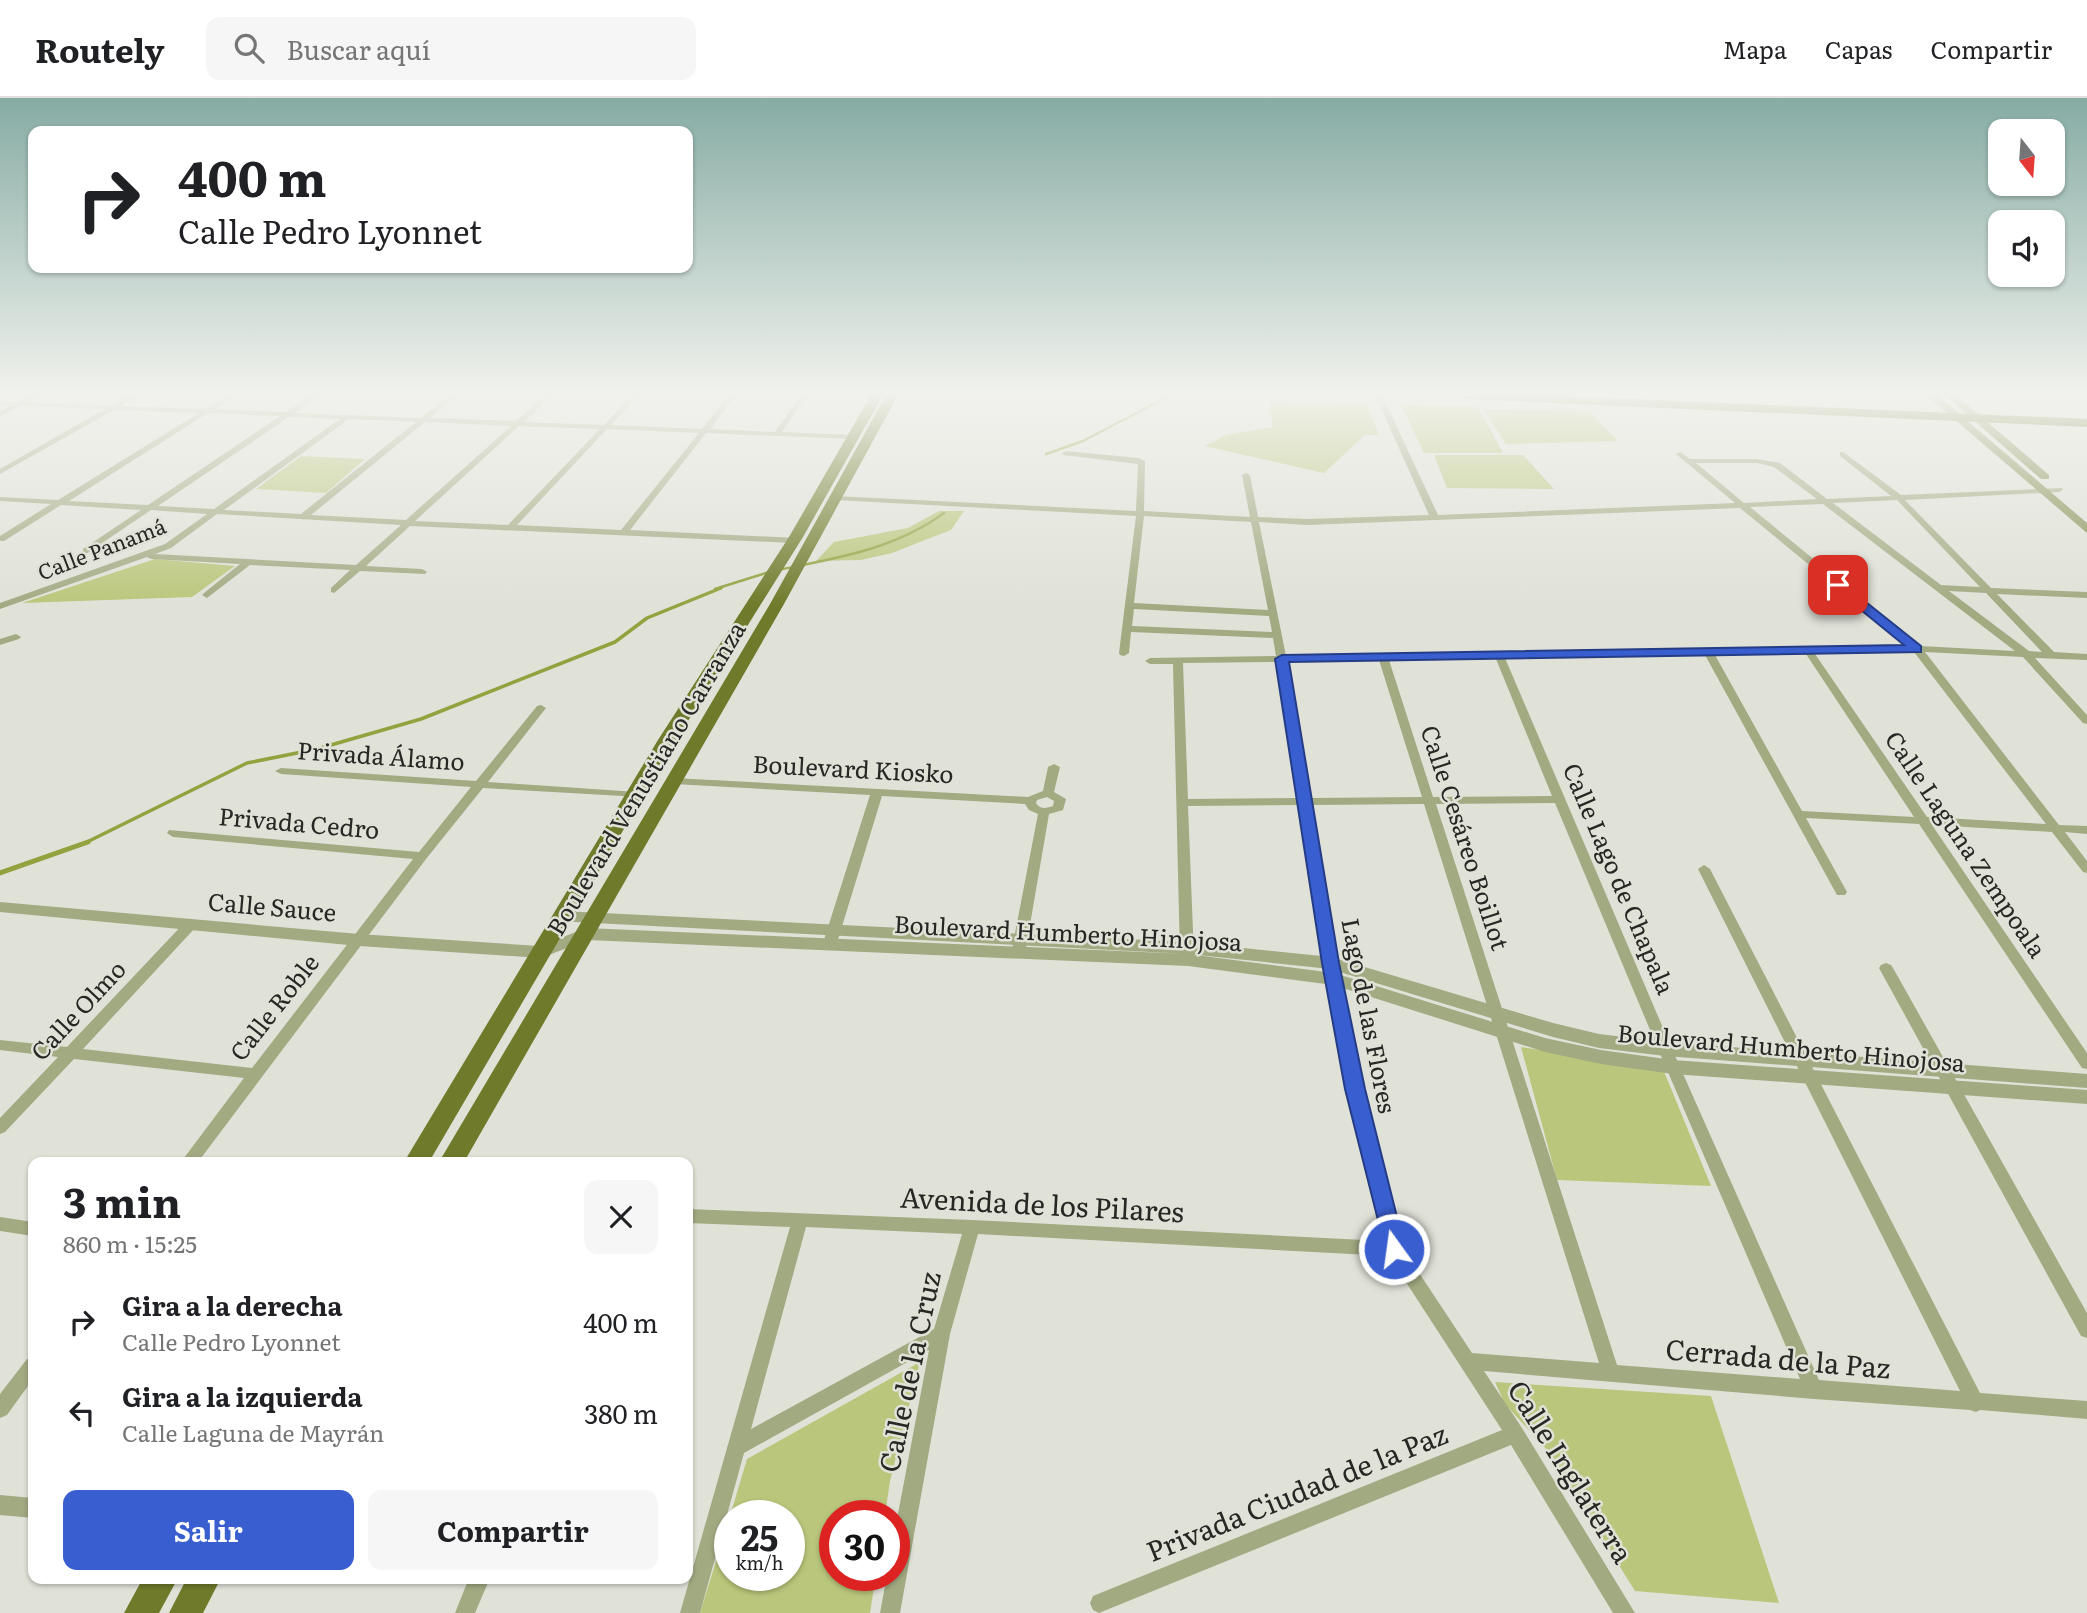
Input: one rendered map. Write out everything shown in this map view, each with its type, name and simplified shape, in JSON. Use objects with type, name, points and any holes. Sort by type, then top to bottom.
[{"type":"main road","name":"Boulevard Venustiano Carranza","points":[[454,1157],[674,781],[786,569],[793,540],[836,466]]},
{"type":"main road","name":"Boulevard Venustiano Carranza","points":[[419,1157],[667,740],[835,498],[853,466]]},
{"type":"main road","points":[[2017,466],[2087,529]]},
{"type":"main road","points":[[2029,466],[2087,514]]},
{"type":"main road","points":[[141,1613],[158,1584]]},
{"type":"main road","points":[[184,1613],[201,1584]]},
{"type":"street","points":[[1,539],[118,466]]},
{"type":"street","points":[[86,551],[213,466]]},
{"type":"street","name":"Calle Panamá","points":[[0,606],[148,556],[176,542],[281,466]]},
{"type":"street","points":[[304,516],[367,466]]},
{"type":"street","points":[[334,590],[473,466]]},
{"type":"street","points":[[510,528],[570,466]]},
{"type":"street","points":[[623,533],[678,466]]},
{"type":"street","points":[[1124,653],[1140,514],[1142,466]]},
{"type":"street","points":[[1411,466],[1435,518]]},
{"type":"street","points":[[1693,466],[1917,649],[2087,869]]},
{"type":"street","points":[[1777,466],[2026,654],[2087,721]]},
{"type":"street","points":[[1859,466],[1898,497],[2051,655]]},
{"type":"street","points":[[1246,475],[1254,519]]},
{"type":"street","points":[[835,498],[1307,522],[1740,506],[2059,490]]},
{"type":"street","points":[[0,499],[409,523],[793,540]]},
{"type":"street","name":"Lago de las Flores","points":[[1254,519],[1282,659],[1355,1089],[1394,1249],[1466,1361]]},
{"type":"street","points":[[148,556],[422,572]]},
{"type":"street","points":[[207,595],[247,563]]},
{"type":"street","points":[[1938,588],[2087,595]]},
{"type":"street","points":[[1130,606],[1272,613]]},
{"type":"street","points":[[1127,629],[1277,635]]},
{"type":"street","points":[[0,642],[16,637]]},
{"type":"street","points":[[1150,661],[1917,649],[2087,657]]},
{"type":"street","name":"Calle Laguna Zempoala","points":[[1808,650],[2087,1064]]},
{"type":"street","points":[[1708,652],[1841,892]]},
{"type":"street","name":"Calle Lago de Chapala","points":[[1499,655],[1665,1049],[1814,1390]]},
{"type":"street","name":"Calle Cesáreo Boillot","points":[[1383,657],[1502,1024]]},
{"type":"street","points":[[1178,661],[1187,954]]},
{"type":"street","name":"Calle Roble","points":[[193,1157],[422,856],[541,708]]},
{"type":"street","points":[[1048,793],[1054,768]]},
{"type":"street","name":"Privada Álamo","points":[[281,771],[637,794]]},
{"type":"street","name":"Boulevard Kiosko","points":[[674,781],[1031,800]]},
{"type":"street","points":[[832,938],[877,793]]},
{"type":"street","points":[[1048,793],[1057,796],[1061,805],[1055,810],[1044,812],[1033,808],[1031,800],[1037,795],[1048,793]]},
{"type":"street","points":[[1183,803],[1559,799]]},
{"type":"street","points":[[1020,946],[1044,812]]},
{"type":"street","points":[[1800,814],[2087,830]]},
{"type":"street","name":"Privada Cedro","points":[[173,833],[422,856]]},
{"type":"street","points":[[1704,869],[1976,1403]]},
{"type":"street","name":"Calle Sauce","points":[[0,907],[359,940],[541,952]]},
{"type":"street","name":"Boulevard Humberto Hinojosa","points":[[562,917],[590,927],[1187,954],[1333,971],[1601,1057],[1673,1067],[1941,1070],[2087,1081]]},
{"type":"street","name":"Calle Olmo","points":[[0,1128],[190,925]]},
{"type":"street","name":"Boulevard Humberto Hinojosa","points":[[541,952],[590,927]]},
{"type":"street","points":[[1886,968],[2087,1330]]},
{"type":"street","points":[[1502,1024],[1611,1373]]},
{"type":"street","name":"Boulevard Humberto Hinojosa","points":[[1502,1024],[1599,1041],[1952,1088],[2087,1097]]},
{"type":"street","points":[[0,1045],[255,1074]]},
{"type":"street","name":"Avenida de los Pilares","points":[[693,1216],[972,1227],[1394,1249]]},
{"type":"street","points":[[690,1613],[734,1448],[800,1220]]},
{"type":"street","points":[[0,1224],[28,1228]]},
{"type":"street","name":"Calle de la Cruz","points":[[890,1613],[941,1334],[972,1227]]},
{"type":"street","points":[[734,1448],[941,1334]]},
{"type":"street","name":"Cerrada de la Paz","points":[[1466,1361],[2087,1410]]},
{"type":"street","name":"Calle Inglaterra","points":[[1466,1361],[1515,1434],[1625,1613]]},
{"type":"street","points":[[0,1409],[28,1372]]},
{"type":"street","name":"Privada Ciudad de la Paz","points":[[1100,1603],[1515,1434]]},
{"type":"street","points":[[0,1505],[28,1508]]},
{"type":"street","points":[[465,1613],[477,1584]]},
{"type":"green space","points":[[288,466],[357,466],[326,493],[256,489]]},
{"type":"green space","points":[[1292,466],[1332,466],[1324,473]]},
{"type":"green space","points":[[1438,466],[1533,466],[1554,489],[1447,488]]},
{"type":"green space","points":[[939,511],[964,511],[951,530],[892,553],[861,560],[816,561],[834,542],[908,528]]},
{"type":"green space","points":[[155,559],[235,566],[192,597],[22,603]]},
{"type":"green space","points":[[1521,1047],[1663,1069],[1711,1186],[1557,1180]]},
{"type":"green space","points":[[920,1362],[887,1500],[819,1500],[819,1591],[873,1591],[870,1613],[700,1613],[714,1567],[714,1591],[805,1591],[805,1500],[734,1500],[747,1459]]},
{"type":"green space","points":[[1495,1382],[1711,1396],[1779,1603],[1635,1591],[1548,1451],[1505,1404]]},
{"type":"waterway","points":[[778,570],[886,544],[944,513]]},
{"type":"waterway","points":[[715,589],[769,572]]},
{"type":"waterway","points":[[85,843],[247,763],[317,749],[421,719],[615,642],[647,618],[721,588]]},
{"type":"waterway","points":[[0,873],[88,842]]},
{"type":"route","points":[[1394,1249],[1355,1089],[1334,979],[1282,659],[1917,649],[1838,585]]}]
